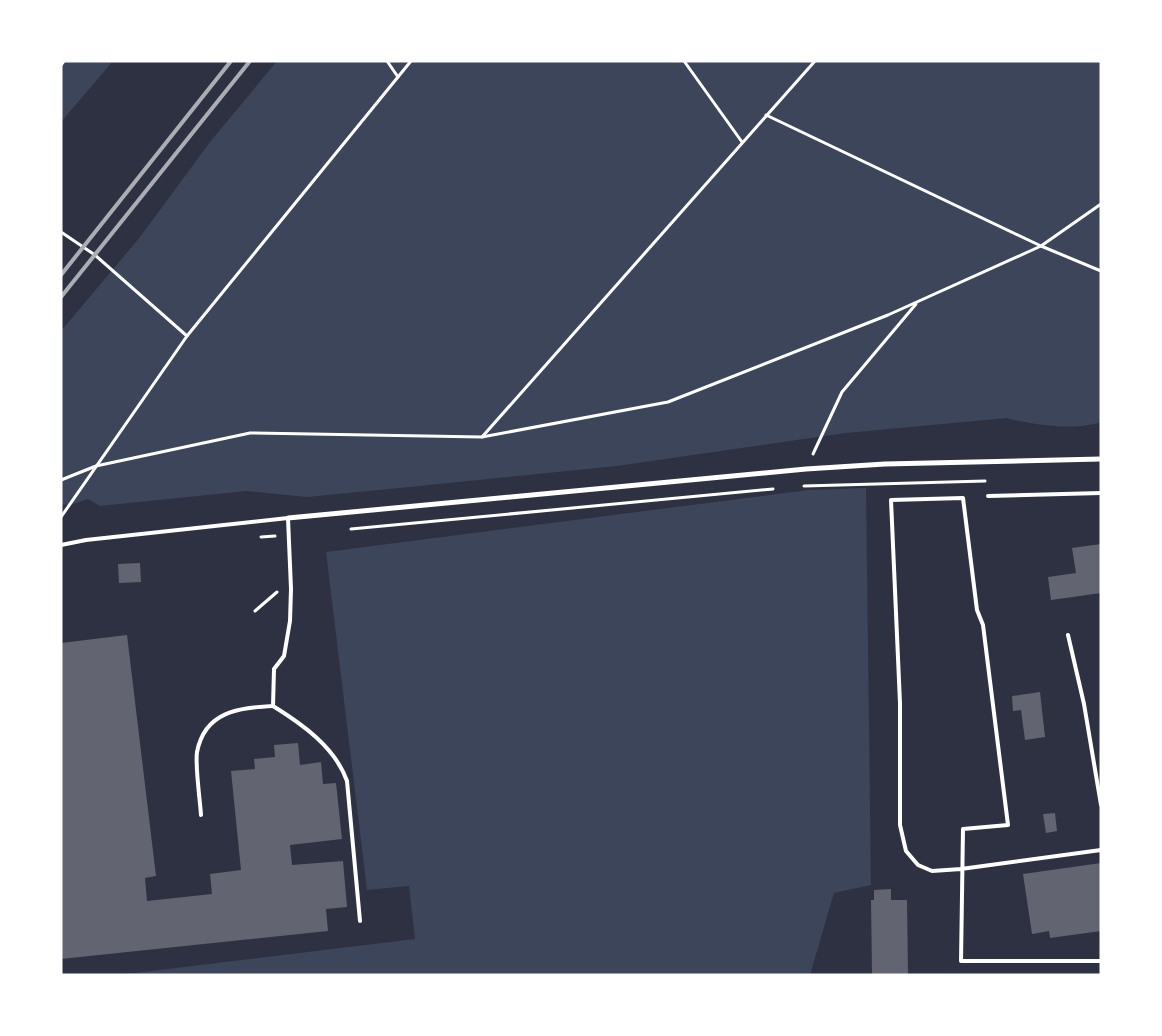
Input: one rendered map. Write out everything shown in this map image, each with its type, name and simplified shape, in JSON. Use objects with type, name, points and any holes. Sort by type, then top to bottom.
[{"type":"street","points":[[288,518],[806,469],[885,464],[1101,459]]},
{"type":"lane","points":[[988,496],[1101,493]]},
{"type":"lane","points":[[1101,850],[961,869],[932,871],[918,865],[906,851],[900,825],[900,704],[891,500],[963,498],[977,610],[983,625],[1008,825],[963,829],[961,869],[961,961],[1101,960]]},
{"type":"lane","points":[[61,545],[86,540],[288,518],[291,589],[290,622],[284,656],[274,669],[273,706]]},
{"type":"lane","points":[[1068,635],[1084,704],[1101,805]]},
{"type":"lane","points":[[201,815],[197,753],[212,723],[223,714],[238,710],[273,706],[291,717],[324,745],[342,767],[347,781],[360,921]]},
{"type":"path","points":[[61,65],[64,61]]},
{"type":"path","points":[[387,61],[398,76]]},
{"type":"path","points":[[61,517],[187,336],[411,61]]},
{"type":"path","points":[[684,61],[742,142]]},
{"type":"path","points":[[482,437],[815,61]]},
{"type":"path","points":[[766,115],[1041,246],[1101,271]]},
{"type":"path","points":[[61,480],[96,466],[250,433],[482,437],[668,402],[918,302],[1041,246],[1101,204]]},
{"type":"path","points":[[61,232],[95,255],[187,336]]},
{"type":"path","points":[[806,469],[842,392],[918,302]]},
{"type":"path","points":[[803,486],[995,480]]},
{"type":"path","points":[[342,530],[774,489]]},
{"type":"path","points":[[256,536],[270,537],[288,534]]},
{"type":"path","points":[[255,611],[277,592],[276,583]]},
{"type":"shaded area","points":[[61,61],[113,61],[61,122]]},
{"type":"shaded area","points":[[277,61],[1101,61],[1101,422],[1091,425],[1067,427],[1029,423],[1007,418],[846,433],[617,466],[307,497],[247,491],[100,506],[88,499],[73,504],[61,505],[61,331],[140,237],[210,142]]},
{"type":"shaded area","points":[[866,488],[871,885],[834,893],[810,975],[118,975],[415,939],[409,886],[367,890],[326,552],[808,490]]},
{"type":"building","points":[[1101,544],[1101,593],[1051,600],[1048,577],[1076,573],[1072,548]]},
{"type":"building","points":[[140,563],[141,582],[119,583],[118,564]]},
{"type":"building","points":[[127,635],[156,876],[145,878],[147,901],[212,894],[210,874],[241,870],[231,771],[255,769],[254,759],[275,757],[274,745],[298,743],[300,765],[321,762],[323,784],[336,783],[342,839],[290,845],[292,865],[343,861],[347,907],[326,909],[328,931],[61,959],[61,643]]},
{"type":"building","points":[[1040,692],[1045,737],[1025,740],[1021,710],[1013,711],[1012,696]]},
{"type":"building","points":[[1055,813],[1057,831],[1046,833],[1043,814]]},
{"type":"building","points":[[1101,863],[1101,931],[1050,938],[1049,931],[1032,934],[1023,874]]},
{"type":"building","points":[[891,889],[891,900],[907,900],[908,975],[872,975],[871,900],[874,900],[874,890]]},
{"type":"railway","points":[[61,275],[231,61]]},
{"type":"railway","points":[[61,297],[250,61]]}]
